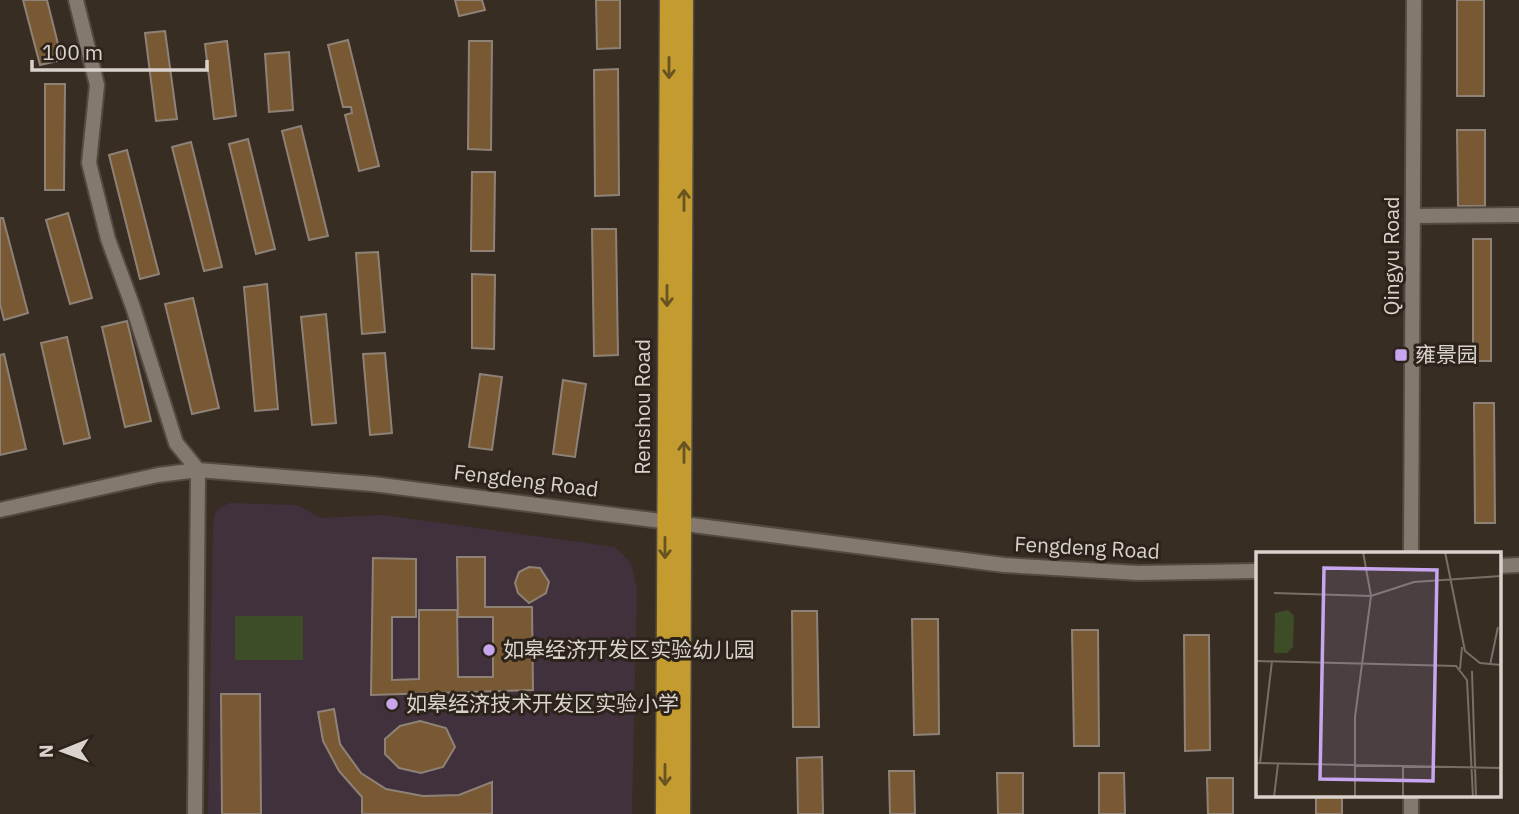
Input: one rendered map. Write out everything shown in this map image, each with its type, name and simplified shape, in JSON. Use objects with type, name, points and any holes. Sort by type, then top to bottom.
[{"type":"main road","name":"Renshou Road","points":[[665,814],[669,0]]},
{"type":"main road","name":"Renshou Road","points":[[681,814],[684,0]]},
{"type":"street","points":[[76,0],[97,85],[89,163],[108,239],[133,306],[176,443],[198,471],[195,814]]},
{"type":"street","name":"Qingyu Road","points":[[1411,552],[1414,0]]},
{"type":"street","points":[[1413,216],[1519,215]]},
{"type":"street","name":"Fengdeng Road","points":[[0,510],[158,475],[198,471],[373,484],[684,522],[915,555],[1068,571],[1256,571]]},
{"type":"street","points":[[1411,796],[1411,814]]},
{"type":"shaded area","points":[[229,503],[297,505],[321,518],[383,515],[615,547],[631,563],[637,589],[632,814],[208,814],[213,524],[216,511]]},
{"type":"green space","points":[[235,616],[303,616],[303,660],[235,660]]},
{"type":"building","points":[[23,0],[47,0],[62,60],[40,65]]},
{"type":"building","points":[[455,0],[482,0],[485,10],[459,16]]},
{"type":"building","points":[[596,0],[620,0],[620,48],[597,49]]},
{"type":"building","points":[[1457,0],[1484,0],[1484,96],[1457,96]]},
{"type":"building","points":[[165,31],[177,119],[156,121],[145,33]]},
{"type":"building","points":[[348,40],[379,166],[359,171],[345,115],[352,113],[351,107],[343,107],[328,45]]},
{"type":"building","points":[[227,41],[236,116],[214,119],[205,44]]},
{"type":"building","points":[[469,41],[492,41],[491,150],[468,149]]},
{"type":"building","points":[[289,52],[293,110],[269,112],[265,54]]},
{"type":"building","points":[[618,69],[619,195],[595,196],[594,70]]},
{"type":"building","points":[[45,84],[65,84],[64,190],[45,190]]},
{"type":"building","points":[[301,126],[328,236],[309,240],[282,131]]},
{"type":"building","points":[[1457,130],[1485,130],[1485,206],[1458,206]]},
{"type":"building","points":[[248,139],[275,249],[256,254],[229,144]]},
{"type":"building","points":[[191,142],[222,267],[204,271],[172,147]]},
{"type":"building","points":[[127,150],[159,274],[140,279],[109,155]]},
{"type":"building","points":[[472,172],[495,172],[494,251],[471,251]]},
{"type":"building","points":[[68,213],[92,298],[70,304],[46,220]]},
{"type":"building","points":[[0,218],[3,218],[28,313],[4,320],[0,304]]},
{"type":"building","points":[[592,229],[616,229],[618,355],[594,356]]},
{"type":"building","points":[[1473,239],[1491,239],[1491,361],[1473,361]]},
{"type":"building","points":[[378,252],[385,332],[362,334],[356,253]]},
{"type":"building","points":[[472,274],[495,275],[494,349],[472,348]]},
{"type":"building","points":[[267,284],[278,409],[255,411],[244,287]]},
{"type":"building","points":[[193,298],[219,408],[192,414],[165,304]]},
{"type":"building","points":[[326,314],[336,423],[312,425],[301,317]]},
{"type":"building","points":[[127,321],[151,421],[125,427],[102,327]]},
{"type":"building","points":[[67,337],[90,438],[64,444],[41,343]]},
{"type":"building","points":[[385,353],[392,433],[370,435],[363,354]]},
{"type":"building","points":[[4,354],[26,449],[0,455],[0,355]]},
{"type":"building","points":[[480,374],[502,377],[492,450],[469,447]]},
{"type":"building","points":[[563,380],[586,384],[575,457],[553,454]]},
{"type":"building","points":[[1474,403],[1494,403],[1495,523],[1475,523]]},
{"type":"building","points":[[457,557],[485,557],[485,607],[532,607],[533,690],[371,695],[373,558],[416,559],[416,617],[392,617],[392,680],[419,679],[419,610],[457,610],[458,677],[493,677],[493,617],[458,617]]},
{"type":"building","points":[[529,567],[540,568],[549,582],[546,593],[529,603],[518,593],[515,583],[519,572]]},
{"type":"building","points":[[792,611],[817,611],[819,727],[793,727]]},
{"type":"building","points":[[912,619],[938,619],[939,734],[914,735]]},
{"type":"building","points":[[1072,630],[1098,630],[1099,746],[1074,746]]},
{"type":"building","points":[[1184,635],[1209,635],[1210,750],[1185,751]]},
{"type":"building","points":[[221,694],[260,694],[261,814],[222,814]]},
{"type":"building","points":[[334,709],[340,744],[361,773],[386,789],[423,796],[459,795],[492,782],[492,814],[362,814],[362,797],[339,771],[323,741],[318,712]]},
{"type":"building","points":[[420,721],[446,728],[455,747],[443,767],[421,773],[399,768],[385,754],[385,739],[400,726]]},
{"type":"building","points":[[822,757],[823,814],[798,814],[797,758]]},
{"type":"building","points":[[889,771],[914,771],[915,814],[890,814]]},
{"type":"building","points":[[997,773],[1023,773],[1023,814],[998,814]]},
{"type":"building","points":[[1099,773],[1124,773],[1125,814],[1099,814]]},
{"type":"building","points":[[1207,778],[1233,778],[1233,814],[1208,814]]},
{"type":"building","points":[[1316,796],[1342,796],[1342,814],[1316,814]]},
{"type":"place","name":"雍景园","points":[[1401,355]]},
{"type":"place","name":"如皋经济开发区实验幼儿园","points":[[489,650]]},
{"type":"place","name":"如皋经济技术开发区实验小学","points":[[392,704]]}]
